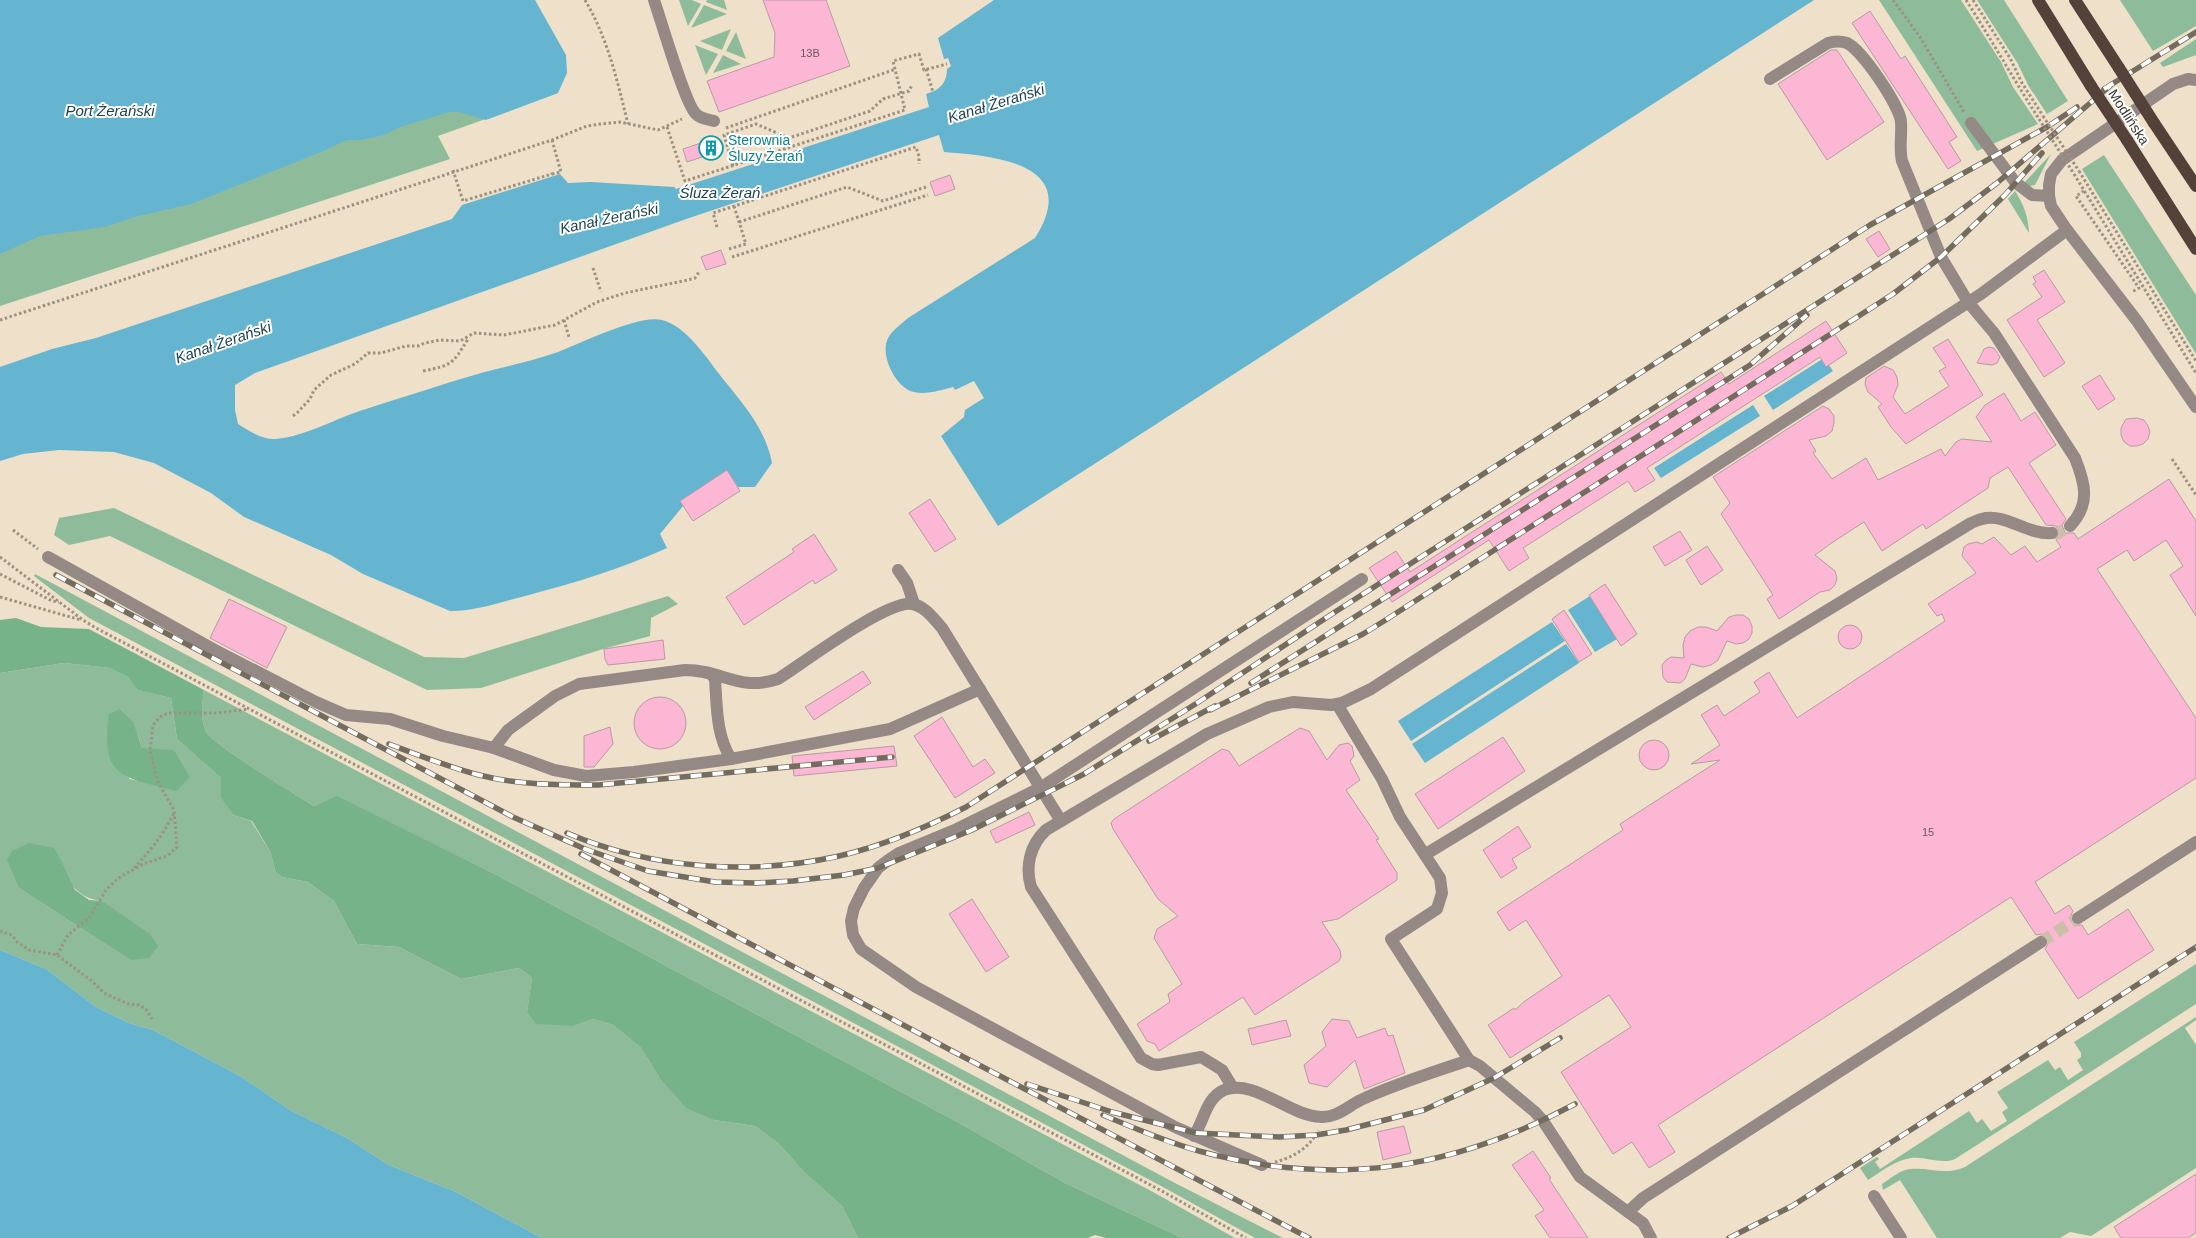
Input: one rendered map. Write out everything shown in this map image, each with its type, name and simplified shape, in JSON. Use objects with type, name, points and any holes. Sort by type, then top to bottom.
[{"type":"main road","name":"Modlińska","points":[[2038,0],[2196,249]]},
{"type":"main road","name":"Modlińska","points":[[2075,0],[2196,186]]},
{"type":"lane","points":[[654,0],[686,96],[694,113],[717,125]]},
{"type":"lane","points":[[1770,79],[1828,42],[1847,43],[1866,59],[1898,110],[1902,122],[1900,150],[1902,161],[1941,257],[1968,302],[1994,333],[2075,458],[2084,480],[2085,495],[2077,519],[2070,526]]},
{"type":"lane","points":[[2196,80],[2173,84],[2062,160],[2051,174],[2049,196],[2051,206],[2067,230],[2137,321],[2196,407]]},
{"type":"lane","points":[[1970,123],[2016,182],[2032,195],[2049,196]]},
{"type":"lane","points":[[1233,1088],[1222,1070],[1201,1057],[1158,1065],[1141,1058],[1030,887],[1028,864],[1038,837],[1061,821],[1207,734],[1269,707],[1293,702],[1337,704],[1359,696],[1387,680],[1968,302],[2067,230]]},
{"type":"lane","points":[[1426,854],[1970,522],[1987,518],[1999,519],[2045,534],[2052,533]]},
{"type":"lane","points":[[48,558],[213,649],[316,702],[346,715],[390,719],[443,736],[494,748],[554,770],[586,776],[634,772],[731,759],[890,729],[980,689]]},
{"type":"lane","points":[[898,570],[907,583],[914,604]]},
{"type":"lane","points":[[1262,1166],[1194,1136],[916,987],[861,949],[853,935],[851,921],[854,908],[864,888],[878,868],[899,853],[957,829],[1040,788],[1362,579]]},
{"type":"lane","points":[[494,748],[508,730],[555,696],[579,684],[685,670],[699,670],[745,684],[764,684],[778,679],[880,613],[902,604],[914,604],[928,612],[942,628],[1061,821]]},
{"type":"lane","points":[[710,673],[715,679],[719,733],[723,747],[731,759]]},
{"type":"lane","points":[[1337,704],[1382,779],[1400,817],[1440,878],[1442,893],[1437,909],[1391,939],[1469,1060],[1480,1066],[1535,1112],[1580,1177],[1643,1223],[1651,1238]]},
{"type":"lane","points":[[2078,918],[2196,842]]},
{"type":"lane","points":[[1628,1212],[1643,1198],[2041,942]]},
{"type":"lane","points":[[1194,1136],[1213,1097],[1233,1088],[1246,1088],[1295,1110],[1322,1117],[1339,1113],[1364,1098],[1469,1060]]},
{"type":"lane","points":[[1874,1196],[1901,1238]]},
{"type":"path","points":[[585,0],[596,20],[611,56],[628,124]]},
{"type":"path","points":[[1893,0],[1920,37],[1970,123]]},
{"type":"path","points":[[1966,0],[2196,373]]},
{"type":"path","points":[[1973,0],[2010,58],[2022,84],[2079,171],[2196,361]]},
{"type":"path","points":[[666,127],[685,181],[905,110],[894,61],[919,54],[933,92]]},
{"type":"path","points":[[926,70],[947,64]]},
{"type":"path","points":[[717,125],[896,70]]},
{"type":"path","points":[[733,166],[724,135],[756,124],[789,138],[870,111],[883,99],[909,91],[912,86]]},
{"type":"path","points":[[0,320],[453,170],[552,140],[587,126],[620,122],[658,130],[694,113]]},
{"type":"path","points":[[453,170],[464,201],[553,175],[561,172],[552,140]]},
{"type":"path","points":[[717,227],[713,213],[916,147],[919,164]]},
{"type":"path","points":[[739,222],[847,187],[883,201],[926,187]]},
{"type":"path","points":[[2084,191],[2076,196],[2139,288],[2132,293],[2136,300]]},
{"type":"path","points":[[732,258],[928,195]]},
{"type":"path","points":[[729,249],[746,244],[734,206]]},
{"type":"path","points":[[593,268],[601,292]]},
{"type":"path","points":[[293,416],[310,400],[314,390],[331,375],[355,364],[368,353],[381,353],[390,349],[418,346],[425,342],[440,340],[460,341],[474,333],[504,335],[555,325],[597,302],[625,293],[695,278],[699,272]]},
{"type":"path","points":[[564,320],[570,337]]},
{"type":"path","points":[[423,371],[454,362],[468,338]]},
{"type":"path","points":[[2172,459],[2196,495]]},
{"type":"path","points":[[13,530],[48,558]]},
{"type":"path","points":[[0,557],[83,620],[1142,1180],[1246,1238]]},
{"type":"path","points":[[0,574],[52,601],[60,602]]},
{"type":"path","points":[[0,597],[83,620]]},
{"type":"path","points":[[57,955],[68,935],[89,918],[106,890],[117,879],[143,864],[167,856],[177,847],[174,812],[171,802],[158,782],[150,751],[153,726],[160,717],[168,713],[217,713],[249,709]]},
{"type":"path","points":[[130,872],[155,844],[174,812]]},
{"type":"path","points":[[0,931],[12,935],[17,942],[29,950],[57,955],[92,981],[104,993],[128,1004],[139,1005],[146,1010],[152,1020]]},
{"type":"path","points":[[1262,1166],[1288,1159],[1300,1152],[1316,1134],[1322,1117]]},
{"type":"green space","points":[[679,0],[692,0],[701,4],[688,26]]},
{"type":"green space","points":[[707,0],[724,0],[727,10],[706,2]]},
{"type":"green space","points":[[1879,0],[1961,0],[2001,62],[2013,87],[2038,124],[1977,151]]},
{"type":"green space","points":[[1977,0],[2004,0],[2068,101],[2047,114]]},
{"type":"green space","points":[[2120,0],[2196,0],[2196,26],[2153,51]]},
{"type":"green space","points":[[704,5],[727,14],[691,28]]},
{"type":"green space","points":[[731,29],[722,50],[700,41]]},
{"type":"green space","points":[[736,32],[746,59],[726,51]]},
{"type":"green space","points":[[2196,39],[2196,55],[2163,67],[2160,63]]},
{"type":"green space","points":[[695,45],[718,54],[706,75]]},
{"type":"green space","points":[[723,55],[741,64],[713,73]]},
{"type":"green space","points":[[558,93],[438,136],[450,159],[0,306],[0,163]]},
{"type":"green space","points":[[2051,154],[2035,185],[2029,186],[2024,183]]},
{"type":"green space","points":[[2104,155],[2196,295],[2196,354],[2082,169]]},
{"type":"green space","points":[[2015,191],[2025,211],[2029,233],[2008,199]]},
{"type":"green space","points":[[114,508],[424,657],[464,658],[668,596],[678,604],[651,618],[650,636],[481,688],[427,690],[110,536],[69,545],[54,535],[59,518]]},
{"type":"green space","points":[[35,574],[1173,1182],[1283,1238],[1255,1238],[1163,1187],[89,618],[34,576]]},
{"type":"green space","points":[[16,618],[41,627],[89,629],[204,690],[202,717],[206,732],[211,738],[314,806],[337,796],[493,873],[961,1124],[1065,1183],[1182,1238],[1106,1238],[1095,1235],[1088,1238],[858,1238],[842,1206],[805,1173],[778,1143],[755,1126],[714,1120],[686,1108],[659,1077],[641,1048],[613,1025],[593,1019],[574,1026],[536,1024],[527,1012],[532,978],[519,968],[461,979],[399,947],[357,944],[334,901],[308,882],[282,877],[276,873],[270,851],[252,821],[233,815],[221,798],[221,778],[177,739],[171,698],[138,690],[128,677],[110,668],[64,663],[0,673],[0,620]]},
{"type":"green space","points":[[64,663],[111,668],[128,677],[139,690],[171,698],[177,739],[221,778],[222,799],[233,815],[251,821],[270,851],[276,873],[282,877],[308,882],[334,901],[357,944],[399,947],[461,979],[519,968],[532,978],[527,1012],[574,1026],[593,1019],[613,1025],[641,1048],[659,1077],[714,1120],[755,1126],[778,1143],[805,1173],[842,1206],[858,1238],[542,1238],[456,1192],[389,1165],[347,1138],[290,1110],[242,1077],[153,1030],[129,1023],[96,1007],[46,969],[0,950],[0,673]],"holes":[[[120,709],[137,734],[149,783],[129,779]],[[55,848],[66,875],[76,890],[92,899],[103,901],[130,960],[19,888]]]},
{"type":"green space","points":[[204,690],[1153,1192],[1235,1238],[1182,1238],[1065,1183],[961,1124],[493,873],[337,797],[314,806],[211,738],[206,732],[202,717]]},
{"type":"green space","points":[[120,709],[133,722],[142,748],[174,750],[190,777],[177,791],[129,778],[119,772],[112,763],[108,751],[107,735],[109,714]]},
{"type":"green space","points":[[29,843],[55,848],[75,890],[89,900],[102,901],[150,934],[158,946],[149,958],[130,960],[19,888],[7,860],[12,851]]},
{"type":"green space","points":[[2196,964],[2196,1004],[1955,1159],[1944,1161],[1917,1158],[1905,1159],[1868,1180],[1860,1168],[1877,1157],[1879,1159],[1875,1162],[1880,1169],[1969,1111],[1977,1123],[1982,1119],[1991,1131],[2007,1121],[2002,1112],[2008,1108],[1997,1092],[2048,1060],[2055,1070],[2060,1067],[2068,1080],[2083,1070],[2077,1060],[2081,1057],[2081,1053],[2074,1042]]},
{"type":"green space","points":[[2196,1017],[2196,1020],[2185,1028],[2196,1045],[2196,1168],[2091,1236],[2070,1232],[2060,1238],[1937,1238],[1900,1180],[1883,1190],[1882,1184],[1906,1170],[1950,1171],[1965,1167]]},
{"type":"water","name":"Port Żerański","points":[[0,0],[535,0],[566,55],[567,73],[558,93],[486,120],[459,112],[449,112],[400,127],[384,135],[361,140],[347,140],[191,204],[134,217],[105,227],[40,236],[0,254]]},
{"type":"water","points":[[994,0],[1814,0],[998,526],[941,436],[964,417],[965,410],[984,398],[974,381],[955,390],[953,387],[934,392],[914,392],[902,385],[892,373],[887,358],[886,344],[892,333],[908,318],[1035,238],[1047,213],[1048,194],[1041,179],[1027,169],[1008,161],[944,152],[939,135],[689,218],[255,373],[235,385],[235,410],[238,424],[261,437],[276,439],[299,434],[355,413],[481,373],[549,355],[625,325],[652,319],[662,320],[671,324],[689,336],[746,408],[765,440],[772,463],[755,487],[738,487],[727,470],[680,501],[683,506],[660,534],[667,548],[615,569],[488,606],[450,611],[363,574],[331,555],[244,517],[211,493],[154,463],[114,452],[59,450],[23,454],[0,461],[0,367],[52,349],[96,338],[452,219],[462,205],[560,174],[568,183],[591,182],[674,187],[676,189],[929,107],[926,94],[942,85],[946,78],[947,69],[951,66],[948,58],[944,59],[938,38]]},
{"type":"water","points":[[1824,358],[1833,371],[1773,410],[1764,396]]},
{"type":"water","points":[[1753,405],[1760,416],[1661,478],[1654,468]]},
{"type":"water","points":[[1590,596],[1617,639],[1595,652],[1568,610]]},
{"type":"water","points":[[1552,622],[1565,641],[1411,741],[1398,721]]},
{"type":"water","points":[[1566,644],[1579,663],[1425,763],[1412,744]]},
{"type":"water","points":[[0,950],[46,969],[96,1007],[129,1023],[153,1030],[242,1077],[290,1110],[347,1138],[389,1165],[456,1192],[542,1238],[0,1238]]},
{"type":"building","points":[[763,0],[826,0],[850,66],[719,112],[707,81],[774,57],[775,33]]},
{"type":"building","points":[[1870,11],[1901,59],[1905,56],[1957,137],[1949,142],[1961,161],[1948,169],[1852,23]]},
{"type":"building","points":[[1831,50],[1837,50],[1884,122],[1827,160],[1778,84]]},
{"type":"building","points":[[716,138],[721,153],[687,162],[683,149]]},
{"type":"building","points":[[950,175],[955,189],[935,196],[930,182]]},
{"type":"building","points":[[1879,231],[1890,249],[1878,257],[1866,239]]},
{"type":"building","points":[[721,250],[726,264],[706,270],[701,257]]},
{"type":"building","points":[[2044,270],[2065,302],[2037,320],[2065,363],[2044,377],[2007,320],[2042,297],[2033,284],[2036,282],[2033,277]]},
{"type":"building","points":[[1826,321],[1847,353],[1826,367],[1820,357],[1647,468],[1655,480],[1635,492],[1628,481],[1523,548],[1529,558],[1509,571],[1489,540],[1392,602],[1369,568],[1396,551],[1410,572],[1721,372],[1729,384]]},
{"type":"building","points":[[1948,339],[1983,395],[1906,444],[1891,427],[1878,407],[1882,404],[1868,392],[1865,384],[1866,378],[1884,366],[1893,370],[1897,377],[1898,385],[1893,397],[1905,414],[1949,386],[1939,371],[1946,367],[1933,348]]},
{"type":"building","points":[[1994,348],[2000,357],[1997,363],[1992,365],[1977,363],[1984,349]]},
{"type":"building","points":[[2100,375],[2115,399],[2098,410],[2082,386]]},
{"type":"building","points":[[2004,393],[2021,421],[2035,412],[2056,445],[2029,463],[2066,519],[2062,525],[2065,533],[2074,533],[2078,539],[2169,479],[2196,521],[2196,616],[2170,575],[2183,566],[2166,540],[2134,561],[2127,550],[2097,569],[2196,718],[2196,778],[2035,882],[2055,914],[2069,905],[2073,911],[2071,922],[2075,925],[2082,925],[2088,935],[2128,909],[2154,950],[2078,999],[2045,949],[2049,942],[2048,937],[2041,934],[2036,935],[2011,897],[1658,1125],[1675,1152],[1649,1168],[1632,1142],[1613,1154],[1561,1072],[1631,1027],[1609,995],[1510,1058],[1488,1025],[1514,1008],[1515,1010],[1562,976],[1526,920],[1509,931],[1497,912],[1623,830],[1620,824],[1720,760],[1691,764],[1720,745],[1701,715],[1717,705],[1724,716],[1760,692],[1754,682],[1769,672],[1797,718],[1945,621],[1942,614],[1937,616],[1928,604],[1976,573],[1962,556],[1964,547],[1968,544],[1977,542],[1982,544],[1994,537],[2011,555],[2025,546],[2037,562],[2061,547],[2056,540],[2060,534],[2059,529],[2056,526],[2046,525],[2008,467],[1990,478],[1988,488],[1926,529],[1923,524],[1882,551],[1864,522],[1833,542],[1815,555],[1835,571],[1837,578],[1835,585],[1830,590],[1820,592],[1779,619],[1767,599],[1773,595],[1721,514],[1730,503],[1713,477],[1823,406],[1829,409],[1834,416],[1832,431],[1826,436],[1809,440],[1816,451],[1813,453],[1832,479],[1866,458],[1878,480],[1941,449],[1945,456],[1956,442],[1962,439],[1992,442],[1976,417],[1985,405]]},
{"type":"building","points":[[2137,418],[2144,420],[2150,432],[2148,439],[2143,444],[2130,446],[2124,442],[2121,428],[2126,419]]},
{"type":"building","points":[[727,470],[740,491],[693,521],[680,501]]},
{"type":"building","points":[[930,499],[956,539],[935,552],[909,513]]},
{"type":"building","points":[[1680,531],[1692,550],[1665,566],[1653,547]]},
{"type":"building","points":[[814,534],[837,570],[815,584],[813,580],[744,625],[726,597],[794,552],[792,549]]},
{"type":"building","points":[[1707,546],[1723,570],[1701,585],[1686,560]]},
{"type":"building","points":[[1605,584],[1637,634],[1621,646],[1589,595]]},
{"type":"building","points":[[229,599],[287,627],[267,668],[210,638]]},
{"type":"building","points":[[1564,610],[1592,654],[1579,662],[1552,619]]},
{"type":"building","points":[[1743,615],[1749,619],[1752,633],[1749,639],[1743,643],[1736,644],[1727,641],[1718,660],[1711,665],[1703,667],[1691,664],[1685,679],[1680,683],[1667,682],[1663,677],[1662,665],[1671,657],[1684,658],[1683,645],[1685,637],[1690,631],[1698,627],[1706,627],[1717,631],[1729,617]]},
{"type":"building","points":[[1850,625],[1855,626],[1861,632],[1861,642],[1855,648],[1850,649],[1845,648],[1839,642],[1838,637],[1839,632],[1845,626]]},
{"type":"building","points":[[663,640],[665,659],[608,665],[605,659],[604,649]]},
{"type":"building","points":[[863,671],[871,683],[814,720],[805,707]]},
{"type":"building","points":[[660,697],[674,701],[682,709],[686,723],[682,737],[674,745],[660,749],[646,745],[638,737],[634,723],[638,709],[646,701]]},
{"type":"building","points":[[942,717],[973,767],[985,759],[995,773],[955,798],[914,736]]},
{"type":"building","points":[[610,727],[613,744],[594,767],[584,767],[584,736]]},
{"type":"building","points":[[1300,728],[1309,731],[1327,760],[1339,745],[1348,743],[1352,746],[1354,756],[1350,761],[1360,780],[1346,790],[1379,839],[1376,840],[1397,873],[1397,880],[1338,919],[1322,922],[1340,950],[1341,957],[1339,961],[1255,1015],[1243,997],[1159,1051],[1155,1044],[1147,1041],[1137,1024],[1170,1002],[1168,994],[1182,984],[1154,938],[1157,929],[1178,916],[1158,899],[1111,823],[1114,819],[1222,749],[1229,751],[1239,766]]},
{"type":"building","points":[[1503,737],[1525,771],[1438,829],[1415,794]]},
{"type":"building","points":[[1654,740],[1660,741],[1668,749],[1668,761],[1660,769],[1654,770],[1648,769],[1640,761],[1639,755],[1640,749],[1648,741]]},
{"type":"building","points":[[894,746],[897,766],[794,776],[792,756]]},
{"type":"building","points":[[1029,812],[1035,825],[996,843],[990,831]]},
{"type":"building","points":[[1518,826],[1531,847],[1512,859],[1517,868],[1501,878],[1483,850]]},
{"type":"building","points":[[972,899],[1009,957],[986,972],[949,914]]},
{"type":"building","points":[[1332,1019],[1349,1021],[1357,1038],[1385,1028],[1388,1036],[1393,1035],[1405,1073],[1364,1089],[1355,1060],[1327,1087],[1309,1083],[1304,1065],[1326,1046],[1322,1032]]},
{"type":"building","points":[[1286,1020],[1291,1036],[1252,1045],[1248,1029]]},
{"type":"building","points":[[1404,1126],[1411,1153],[1383,1160],[1377,1132]]},
{"type":"building","points":[[1533,1151],[1588,1238],[1550,1238],[1535,1216],[1544,1210],[1512,1165]]},
{"type":"building","points":[[2196,1174],[2196,1233],[2188,1238],[2121,1238],[2114,1227]]},
{"type":"tunnel","points":[[2052,533],[2058,533],[2070,526]]},
{"type":"tunnel","points":[[2041,942],[2078,918]]},
{"type":"railway","points":[[2104,89],[2196,32]]},
{"type":"railway","points":[[56,575],[513,817],[585,849],[648,871],[715,882],[756,883],[793,881],[844,875],[878,868],[972,830],[1084,774],[1197,703],[1335,612],[1949,219],[1997,183],[2110,86]]},
{"type":"railway","points":[[567,833],[632,855],[667,861],[701,866],[771,866],[805,862],[855,852],[904,836],[951,815],[1870,225],[2047,127],[2077,107]]},
{"type":"railway","points":[[1210,710],[1363,634],[1893,294],[1941,257],[2005,195],[2042,153]]},
{"type":"railway","points":[[1251,683],[1750,365],[1807,315]]},
{"type":"railway","points":[[1149,741],[1215,706]]},
{"type":"railway","points":[[389,744],[445,765],[479,775],[523,783],[553,784],[598,785],[892,757]]},
{"type":"railway","points":[[581,854],[1309,1238]]},
{"type":"railway","points":[[1729,1238],[1792,1206],[2196,947]]},
{"type":"railway","points":[[1027,1084],[1112,1112],[1196,1133],[1279,1137],[1316,1135],[1346,1130],[1424,1110],[1494,1078],[1560,1038]]},
{"type":"railway","points":[[1103,1115],[1162,1139],[1199,1151],[1249,1162],[1298,1169],[1345,1170],[1391,1166],[1437,1158],[1483,1144],[1529,1126],[1575,1104]]},
{"type":"place","name":"Sterownia Śluzy Żerań","points":[[711,148]]},
{"type":"water label","name":"Kanał Żerański","points":[[996,103]]},
{"type":"water label","name":"Śluza Żerań","points":[[720,192]]},
{"type":"water label","name":"Kanał Żerański","points":[[609,218]]},
{"type":"water label","name":"Kanał Żerański","points":[[223,342]]}]
